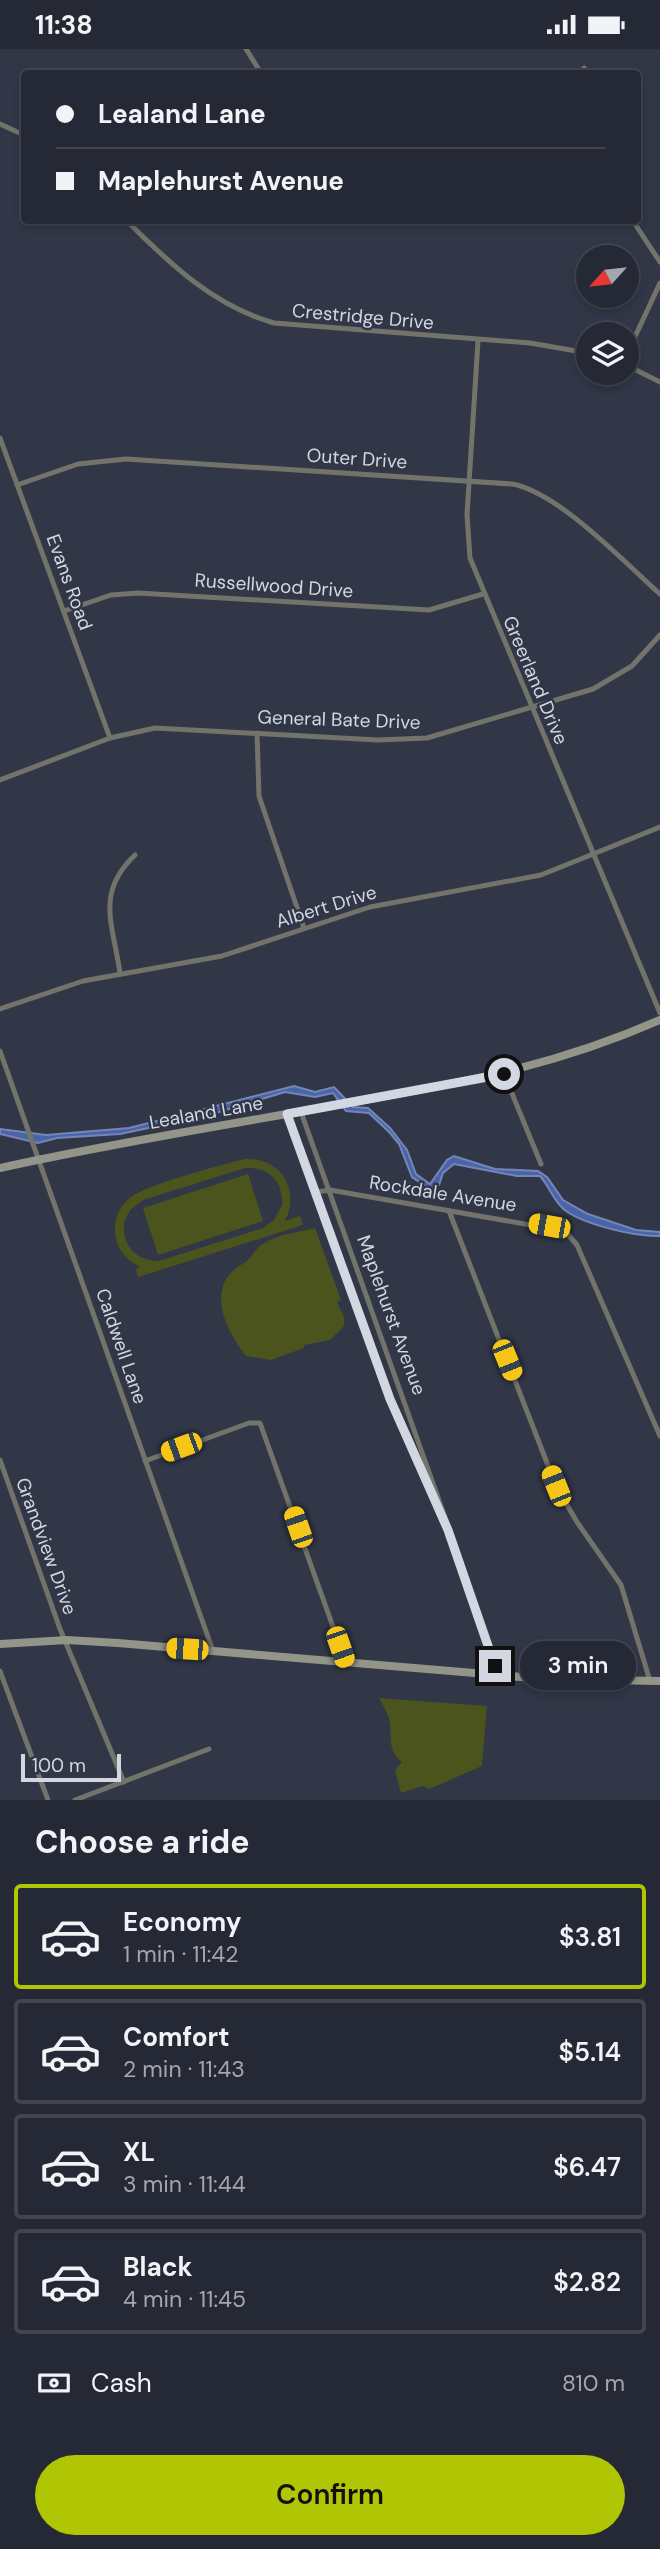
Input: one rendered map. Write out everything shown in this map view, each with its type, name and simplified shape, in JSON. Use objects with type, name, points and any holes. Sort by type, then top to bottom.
[{"type":"street","points":[[246,49],[259,70]]},
{"type":"street","points":[[0,124],[21,134]]},
{"type":"street","name":"Crestridge Drive","points":[[130,224],[199,286],[260,319],[299,327],[543,345],[576,351]]},
{"type":"street","points":[[635,224],[660,262]]},
{"type":"street","points":[[639,328],[660,283]]},
{"type":"street","name":"Greerland Drive","points":[[478,341],[468,548],[483,594],[660,1013]]},
{"type":"street","points":[[639,372],[660,382]]},
{"type":"street","name":"Evans Road","points":[[0,438],[110,738]]},
{"type":"street","name":"Outer Drive","points":[[17,485],[78,464],[126,459],[470,480],[523,486],[538,492],[563,509],[660,594]]},
{"type":"street","name":"Russellwood Drive","points":[[64,611],[111,595],[129,593],[426,610],[445,608],[483,594]]},
{"type":"street","name":"General Bate Drive","points":[[0,780],[110,738],[155,728],[418,739],[531,708],[607,682],[632,666],[660,635]]},
{"type":"street","points":[[257,733],[259,796],[304,928]]},
{"type":"street","name":"Albert Drive","points":[[0,1009],[83,981],[214,959],[370,907],[531,877],[660,827]]},
{"type":"street","points":[[120,973],[109,893],[116,876],[135,855]]},
{"type":"street","name":"Lealand Lane","points":[[0,1168],[504,1074],[583,1052],[660,1020]]},
{"type":"street","name":"Caldwell Lane","points":[[0,1051],[213,1651]]},
{"type":"street","points":[[504,1074],[541,1164]]},
{"type":"street","name":"Maplehurst Avenue","points":[[301,1112],[443,1507],[448,1530]]},
{"type":"street","name":"Maplehurst Avenue","points":[[287,1114],[397,1417],[448,1530],[498,1675]]},
{"type":"street","name":"Rockdale Avenue","points":[[316,1192],[330,1190],[565,1231],[577,1245],[660,1436]]},
{"type":"street","points":[[449,1211],[556,1486],[577,1522],[621,1585],[650,1681]]},
{"type":"street","points":[[145,1461],[248,1423],[260,1423],[346,1663]]},
{"type":"street","name":"Grandview Drive","points":[[0,1460],[61,1629],[124,1782]]},
{"type":"street","points":[[0,1644],[67,1640],[498,1675],[660,1681]]},
{"type":"street","points":[[0,1671],[48,1800]]},
{"type":"street","points":[[75,1800],[209,1749]]},
{"type":"green space","points":[[244,1159],[268,1163],[277,1169],[289,1187],[289,1209],[285,1221],[300,1216],[303,1225],[138,1277],[136,1269],[140,1267],[130,1261],[117,1244],[115,1223],[123,1205],[130,1198],[151,1187]],"holes":[[[245,1168],[253,1168],[273,1177],[282,1197],[282,1205],[274,1220],[263,1228],[159,1261],[138,1255],[128,1245],[124,1223],[130,1210],[143,1200]]]},
{"type":"green space","points":[[248,1174],[263,1221],[158,1255],[143,1208]]},
{"type":"green space","points":[[315,1228],[341,1300],[337,1302],[344,1317],[344,1326],[330,1340],[304,1345],[304,1348],[271,1360],[246,1356],[225,1320],[221,1294],[224,1283],[232,1272],[263,1244]]},
{"type":"green space","points":[[379,1698],[487,1706],[482,1766],[429,1789],[422,1786],[401,1793],[395,1770],[402,1762],[392,1747],[389,1719]]},
{"type":"water","points":[[294,1086],[315,1092],[334,1087],[353,1107],[368,1108],[390,1128],[407,1150],[416,1174],[430,1184],[447,1160],[454,1156],[495,1169],[538,1171],[547,1177],[563,1200],[588,1214],[636,1230],[660,1232],[660,1236],[612,1229],[575,1216],[558,1204],[540,1176],[517,1176],[454,1164],[443,1173],[439,1185],[430,1189],[412,1177],[399,1144],[390,1133],[369,1113],[346,1111],[333,1093],[315,1097],[285,1092],[206,1116],[120,1134],[57,1138],[38,1143],[0,1134],[0,1129],[46,1135],[129,1128]]},
{"type":"route","points":[[495,1666],[448,1530],[390,1399],[287,1114],[504,1074]]}]
